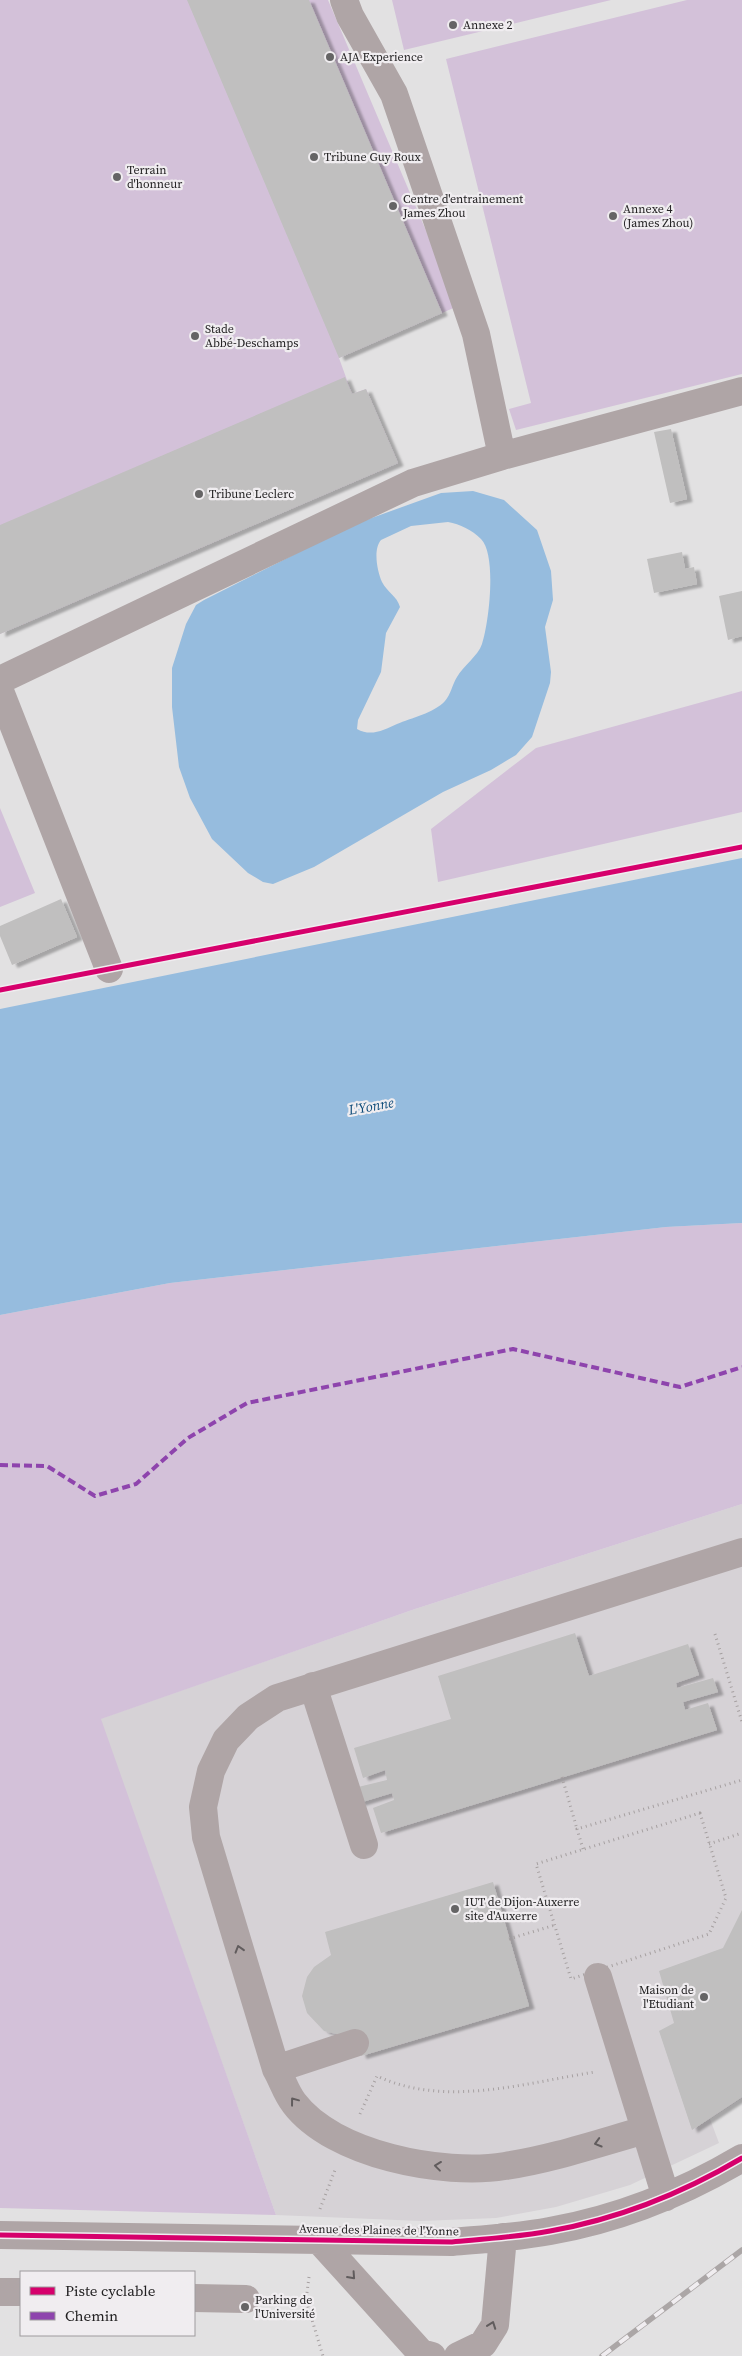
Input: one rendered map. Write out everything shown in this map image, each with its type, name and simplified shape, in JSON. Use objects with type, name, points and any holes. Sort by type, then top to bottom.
[{"type":"street","points":[[344,0],[350,16],[394,94],[476,334],[502,456]]},
{"type":"street","points":[[0,680],[413,484],[502,456],[742,391]]},
{"type":"street","points":[[0,691],[109,969]]},
{"type":"street","points":[[645,2130],[568,2152],[503,2167],[435,2166],[392,2159],[347,2142],[319,2126],[294,2103],[276,2069],[206,1837],[203,1807],[211,1771],[226,1740],[248,1716],[278,1698],[742,1552]]},
{"type":"street","points":[[313,1686],[364,1845]]},
{"type":"street","points":[[598,1977],[666,2197]]},
{"type":"street","points":[[276,2069],[354,2044]]},
{"type":"street","name":"Avenue des Plaines de l'Yonne","points":[[0,2235],[452,2242],[503,2238],[560,2229],[619,2214],[666,2197],[717,2173],[742,2158]]},
{"type":"street","points":[[458,2356],[483,2344],[495,2325],[503,2238]]},
{"type":"street","points":[[319,2240],[421,2353],[432,2356]]},
{"type":"street","points":[[0,2292],[20,2292]]},
{"type":"street","points":[[195,2298],[246,2299]]},
{"type":"path","points":[[715,1634],[742,1722]]},
{"type":"path","points":[[562,1777],[583,1849]]},
{"type":"path","points":[[577,1830],[742,1780]]},
{"type":"path","points":[[700,1813],[709,1844],[726,1898],[709,1934],[571,1979],[536,1864],[700,1813]]},
{"type":"path","points":[[709,1844],[742,1833]]},
{"type":"path","points":[[509,1939],[555,1925]]},
{"type":"path","points":[[306,2300],[323,2356]]},
{"type":"shaded area","name":"Stade Abbé-Deschamps","points":[[0,0],[328,0],[458,306],[339,358],[352,394],[366,389],[398,463],[0,634]]},
{"type":"shaded area","name":"Annexe 2","points":[[392,0],[611,0],[404,50]]},
{"type":"shaded area","name":"Annexe 4 (James Zhou)","points":[[687,0],[742,0],[742,374],[516,430],[509,409],[531,403],[446,59]]},
{"type":"shaded area","points":[[742,691],[742,812],[438,882],[431,829],[536,748]]},
{"type":"shaded area","points":[[0,808],[35,893],[0,907]]},
{"type":"shaded area","points":[[742,1223],[742,1504],[415,1609],[101,1719],[276,2215],[0,2208],[0,1315],[170,1283],[666,1227]]},
{"type":"shaded area","name":"IUT de Dijon-Auxerre site d'Auxerre","points":[[742,1504],[742,2098],[710,2119],[719,2143],[630,2185],[556,2207],[496,2218],[421,2221],[276,2215],[100,1719],[415,1609]]},
{"type":"water","points":[[473,491],[504,500],[537,530],[551,571],[553,600],[545,627],[551,672],[550,683],[532,737],[516,755],[491,770],[443,792],[314,867],[273,884],[263,882],[248,873],[212,839],[190,798],[179,767],[172,707],[172,668],[186,624],[196,605],[204,600],[355,524],[441,493]],"holes":[[[448,522],[470,530],[481,539],[486,547],[489,559],[490,590],[487,621],[482,644],[455,680],[445,701],[435,709],[377,732],[372,733],[357,729],[358,720],[381,672],[386,633],[400,607],[380,577],[376,554],[379,544],[381,540],[411,526]]]},
{"type":"water","name":"L'Yonne","points":[[742,858],[742,1223],[666,1227],[170,1283],[0,1315],[0,1009]]},
{"type":"building","name":"Tribune Guy Roux","points":[[187,0],[309,0],[442,313],[339,358]]},
{"type":"building","name":"Tribune Leclerc","points":[[345,377],[352,394],[366,389],[398,463],[0,634],[0,525]]},
{"type":"building","points":[[671,429],[687,499],[670,503],[654,432]]},
{"type":"building","points":[[682,552],[685,569],[694,567],[697,584],[654,593],[647,559]]},
{"type":"building","points":[[742,591],[742,636],[728,640],[719,596]]},
{"type":"building","points":[[61,899],[77,937],[12,965],[0,936],[0,926]]},
{"type":"building","points":[[575,1633],[589,1676],[688,1644],[699,1675],[676,1683],[677,1688],[713,1678],[718,1692],[683,1702],[685,1710],[708,1703],[717,1730],[381,1833],[373,1808],[394,1800],[392,1793],[359,1803],[354,1788],[387,1780],[385,1770],[363,1778],[354,1748],[451,1719],[438,1676]]},
{"type":"building","points":[[493,1882],[529,2006],[361,2056],[355,2033],[345,2036],[324,2031],[307,2013],[302,1996],[307,1977],[314,1967],[331,1955],[325,1932]]},
{"type":"building","name":"Maison de l'Etudiant","points":[[742,1910],[742,2097],[692,2130],[659,2031],[674,2023],[659,1971],[723,1948]]},
{"type":"railway","points":[[602,2356],[742,2250]]},
{"type":"marked path","points":[[0,1465],[47,1466],[95,1496],[136,1484],[188,1438],[247,1403],[513,1349],[680,1387],[742,1367]]},
{"type":"cycle path","points":[[0,990],[742,847]]},
{"type":"cycle path","points":[[0,2235],[452,2242],[501,2238],[575,2226],[625,2212],[697,2182],[742,2158]]},
{"type":"place","name":"Annexe 2","points":[[453,25]]},
{"type":"place","name":"AJA Experience","points":[[330,57]]},
{"type":"place","name":"Tribune Guy Roux","points":[[314,157]]},
{"type":"place","name":"Terrain d'honneur","points":[[117,177]]},
{"type":"place","name":"Centre d'entrainement James Zhou","points":[[393,206]]},
{"type":"place","name":"Annexe 4 (James Zhou)","points":[[613,216]]},
{"type":"place","name":"Stade Abbé-Deschamps","points":[[195,336]]},
{"type":"place","name":"Tribune Leclerc","points":[[199,494]]},
{"type":"place","name":"IUT de Dijon-Auxerre site d'Auxerre","points":[[455,1909]]},
{"type":"place","name":"Maison de l'Etudiant","points":[[704,1997]]},
{"type":"place","name":"Parking de l'Université","points":[[245,2307]]}]
